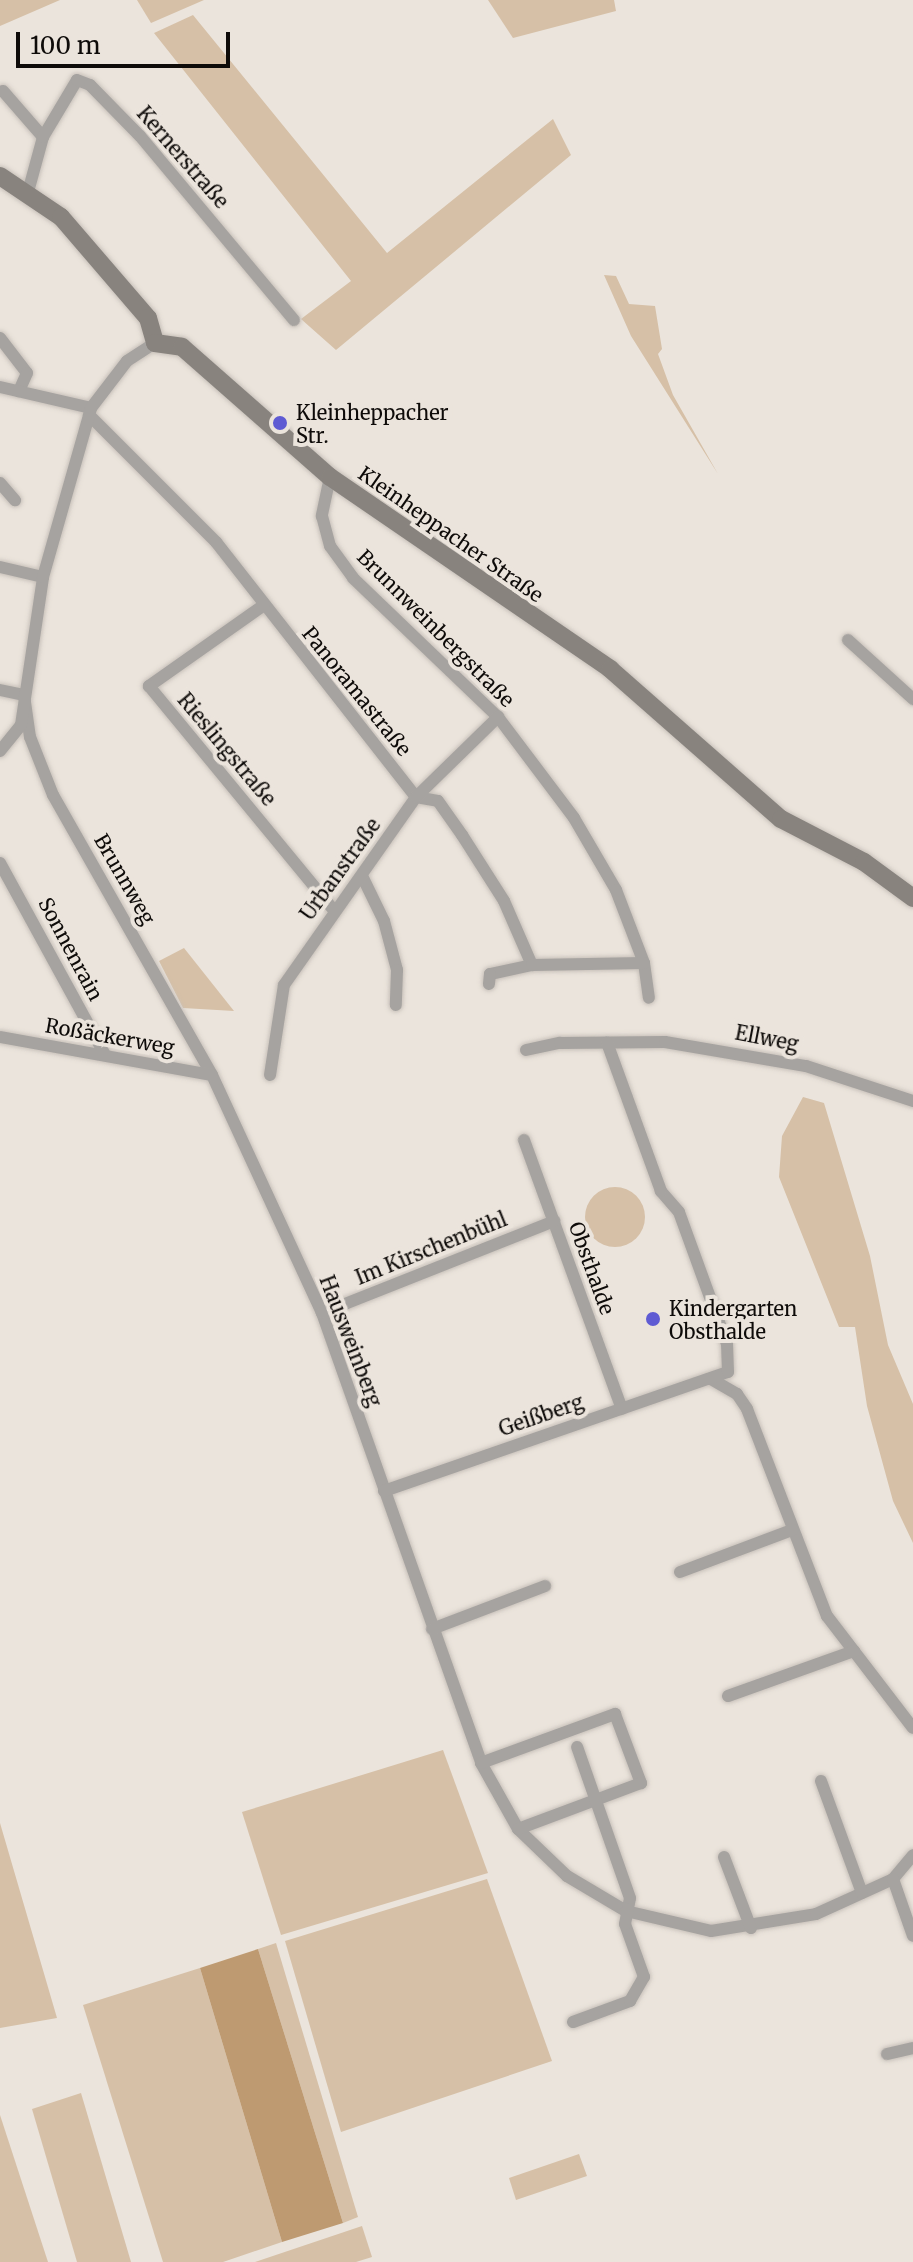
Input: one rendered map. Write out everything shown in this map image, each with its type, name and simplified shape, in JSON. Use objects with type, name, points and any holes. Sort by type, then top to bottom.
[{"type":"street","name":"Kernerstraße","points":[[28,192],[43,137],[77,80],[90,85],[140,136],[294,320]]},
{"type":"street","points":[[3,91],[43,137]]},
{"type":"street","points":[[0,176],[61,217],[148,318],[155,343]]},
{"type":"street","points":[[0,338],[27,373],[19,391]]},
{"type":"street","name":"Brunnweg","points":[[0,751],[21,725],[43,577],[90,412],[127,361],[155,343]]},
{"type":"street","name":"Kleinheppacher Straße","points":[[155,343],[182,347],[330,477],[610,669],[781,819],[864,862],[913,898]]},
{"type":"street","points":[[0,387],[90,412]]},
{"type":"street","name":"Panoramastraße","points":[[90,412],[216,542],[416,797],[438,801],[504,901],[532,965]]},
{"type":"street","name":"Brunnweinbergstraße","points":[[330,477],[322,516],[330,546],[363,588],[498,717],[574,818],[616,890],[644,963],[649,998]]},
{"type":"street","points":[[0,483],[15,500]]},
{"type":"street","points":[[0,567],[43,577]]},
{"type":"street","name":"Rieslingstraße","points":[[264,605],[149,686],[333,909]]},
{"type":"street","points":[[848,640],[913,699]]},
{"type":"street","points":[[0,690],[24,695]]},
{"type":"street","name":"Brunnweg","points":[[24,695],[30,737],[53,795],[212,1075]]},
{"type":"street","name":"Urbanstraße","points":[[270,1075],[284,985],[333,909],[363,878],[416,797],[498,717]]},
{"type":"street","name":"Sonnenrain","points":[[0,863],[105,1055]]},
{"type":"street","points":[[363,878],[384,921],[397,970],[396,1005]]},
{"type":"street","points":[[489,984],[490,974],[532,965],[644,963]]},
{"type":"street","name":"Roßäckerweg","points":[[0,1037],[212,1075]]},
{"type":"street","name":"Ellweg","points":[[526,1050],[665,1042],[748,1053],[806,1066],[913,1101]]},
{"type":"street","points":[[607,1043],[661,1191],[679,1212],[727,1344],[728,1372],[711,1379]]},
{"type":"street","name":"Hausweinberg","points":[[212,1075],[322,1313],[481,1763],[518,1829],[567,1876],[626,1911],[711,1931],[751,1928],[816,1914],[893,1879],[913,1855]]},
{"type":"street","name":"Obsthalde","points":[[524,1140],[622,1409]]},
{"type":"street","name":"Im Kirschenbühl","points":[[322,1313],[554,1221]]},
{"type":"street","points":[[711,1379],[737,1394],[747,1409],[827,1616],[913,1728]]},
{"type":"street","name":"Geißberg","points":[[384,1491],[711,1379]]},
{"type":"street","points":[[680,1572],[792,1530]]},
{"type":"street","points":[[432,1629],[545,1586]]},
{"type":"street","points":[[728,1696],[854,1651]]},
{"type":"street","points":[[481,1763],[615,1714],[641,1783],[518,1829]]},
{"type":"street","points":[[573,2022],[630,2001],[644,1977],[625,1924],[630,1898],[577,1747]]},
{"type":"street","points":[[821,1781],[862,1893]]},
{"type":"street","points":[[724,1857],[751,1928]]},
{"type":"street","points":[[893,1879],[913,1936]]},
{"type":"street","points":[[887,2054],[913,2048]]},
{"type":"shaded area","points":[[0,0],[60,0],[0,26]]},
{"type":"shaded area","points":[[137,0],[204,0],[151,23]]},
{"type":"shaded area","points":[[488,0],[614,0],[616,11],[513,38]]},
{"type":"shaded area","points":[[193,15],[387,253],[553,119],[571,155],[336,350],[301,319],[351,281],[154,33]]},
{"type":"shaded area","points":[[604,275],[616,276],[629,304],[655,306],[662,349],[658,354],[673,395],[718,474],[631,336]]},
{"type":"shaded area","points":[[184,948],[234,1011],[183,1008],[159,961]]},
{"type":"shaded area","points":[[803,1097],[824,1103],[870,1256],[888,1345],[913,1404],[913,1543],[893,1501],[867,1406],[855,1327],[839,1327],[779,1177],[782,1136]]},
{"type":"shaded area","points":[[615,1187],[636,1196],[645,1217],[636,1238],[615,1247],[594,1238],[585,1217],[594,1196]]},
{"type":"shaded area","points":[[443,1750],[488,1873],[281,1935],[242,1812]]},
{"type":"shaded area","points":[[0,1823],[57,2018],[0,2028]]},
{"type":"shaded area","points":[[487,1879],[552,2061],[341,2132],[285,1941]]},
{"type":"shaded area","points":[[276,1943],[358,2217],[343,2223],[258,1949]]},
{"type":"shaded area","points":[[258,1949],[343,2223],[282,2242],[200,1968]]},
{"type":"shaded area","points":[[200,1968],[282,2242],[223,2262],[163,2262],[83,2005]]},
{"type":"shaded area","points":[[81,2093],[131,2262],[77,2262],[32,2109]]},
{"type":"shaded area","points":[[0,2115],[48,2262],[0,2262]]},
{"type":"shaded area","points":[[579,2154],[587,2176],[516,2200],[509,2178]]},
{"type":"shaded area","points":[[362,2226],[372,2257],[356,2262],[255,2262]]},
{"type":"place","name":"Kleinheppacher Str.","points":[[280,423]]},
{"type":"place","name":"Kindergarten Obsthalde","points":[[653,1319]]}]
